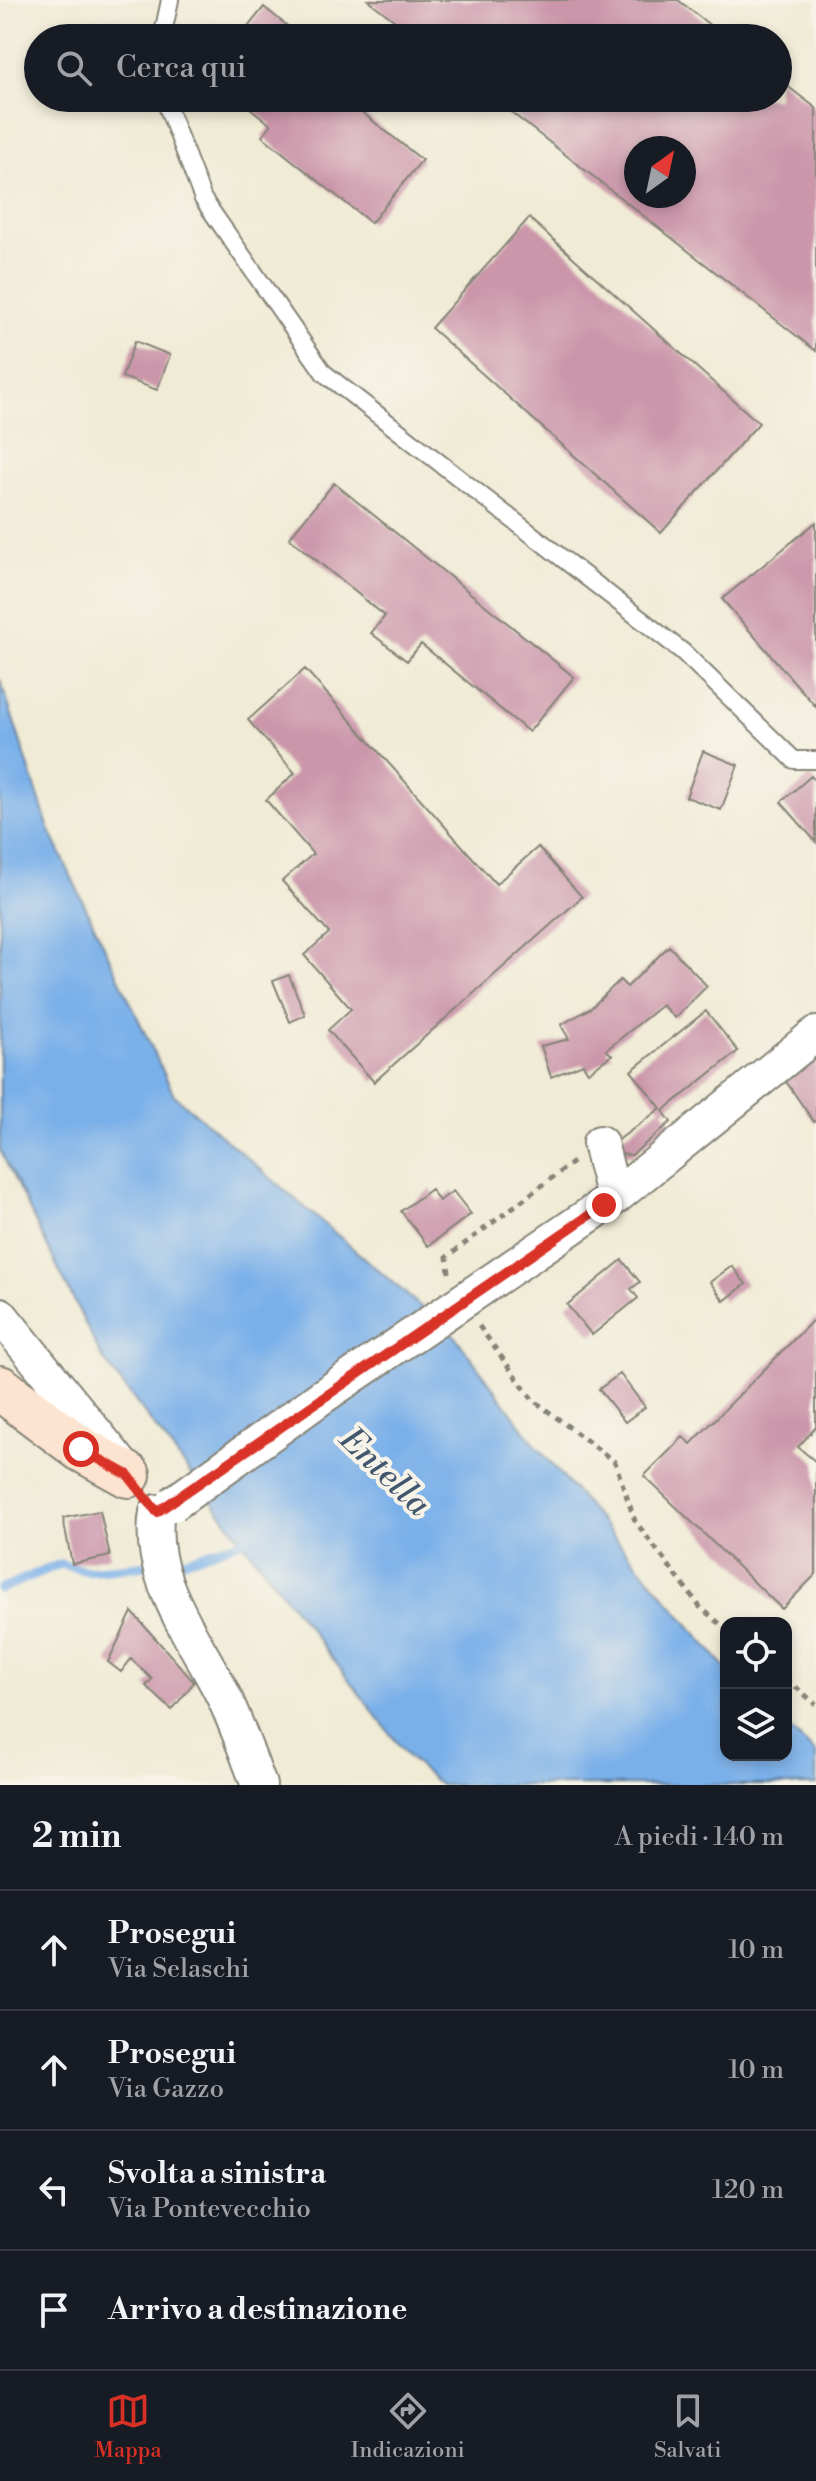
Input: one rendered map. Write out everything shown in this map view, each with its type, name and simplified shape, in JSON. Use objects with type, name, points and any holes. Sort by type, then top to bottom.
[{"type":"street","points":[[259,1785],[224,1697],[163,1579],[154,1551],[165,1508],[609,1201],[816,1034]]},
{"type":"street","points":[[600,1143],[609,1201]]},
{"type":"street","points":[[0,1315],[128,1475],[165,1508]]},
{"type":"street","points":[[0,1388],[81,1449],[128,1475]]},
{"type":"lane","points":[[165,24],[170,0]]},
{"type":"lane","points":[[169,112],[203,199],[324,373],[683,652],[794,760],[816,760]]},
{"type":"path","points":[[450,1280],[447,1257],[600,1143]]},
{"type":"path","points":[[476,1323],[532,1399],[615,1462],[635,1521],[700,1607],[720,1624]]},
{"type":"path","points":[[792,1684],[816,1704]]},
{"type":"water","name":"Entella","points":[[0,679],[49,829],[174,1095],[455,1336],[538,1448],[720,1661],[720,1761],[792,1761],[792,1731],[816,1753],[816,1785],[440,1785],[408,1757],[102,1358],[0,1150]]},
{"type":"building","points":[[368,0],[678,0],[708,24],[399,24]]},
{"type":"building","points":[[264,7],[285,24],[250,24]]},
{"type":"building","points":[[792,90],[816,108],[816,351],[633,208],[696,208],[696,136],[624,136],[624,201],[511,112],[792,112]]},
{"type":"building","points":[[255,112],[362,112],[422,160],[371,223],[262,136],[271,125]]},
{"type":"building","points":[[529,218],[759,423],[661,533],[431,328]]},
{"type":"building","points":[[135,341],[170,355],[157,390],[122,377]]},
{"type":"building","points":[[334,483],[574,677],[529,732],[421,644],[407,661],[371,633],[385,616],[289,538]]},
{"type":"building","points":[[816,522],[816,707],[722,599]]},
{"type":"building","points":[[305,669],[496,884],[538,847],[582,897],[374,1082],[328,1030],[351,1009],[304,955],[329,933],[282,881],[313,854],[266,800],[295,773],[248,720]]},
{"type":"building","points":[[703,751],[738,765],[721,810],[686,797]]},
{"type":"building","points":[[811,776],[816,782],[816,842],[781,802]]},
{"type":"building","points":[[669,946],[707,986],[675,1018],[662,1005],[606,1050],[612,1055],[588,1072],[583,1064],[551,1077],[541,1046],[569,1039],[561,1025],[591,1008],[620,980],[627,987]]},
{"type":"building","points":[[289,975],[305,1015],[290,1022],[273,981]]},
{"type":"building","points":[[706,1011],[738,1051],[663,1111],[671,1122],[632,1155],[619,1154],[613,1144],[661,1108],[631,1071]]},
{"type":"building","points":[[816,1058],[816,1120],[814,1122],[785,1080]]},
{"type":"building","points":[[431,1189],[439,1201],[453,1191],[471,1214],[428,1246],[401,1211]]},
{"type":"building","points":[[622,1260],[640,1282],[631,1289],[638,1298],[592,1335],[567,1305]]},
{"type":"building","points":[[732,1266],[746,1284],[724,1301],[710,1282]]},
{"type":"building","points":[[816,1317],[816,1427],[798,1447],[816,1462],[816,1574],[782,1609],[644,1476],[683,1437],[691,1444]]},
{"type":"building","points":[[620,1374],[645,1407],[625,1422],[599,1389]]},
{"type":"building","points":[[100,1511],[110,1556],[72,1564],[63,1518]]},
{"type":"building","points":[[132,1612],[194,1682],[172,1710],[146,1686],[152,1679],[131,1659],[121,1672],[108,1662]]},
{"type":"waterway","points":[[0,1589],[60,1564],[87,1571],[181,1562],[250,1538]]},
{"type":"route","points":[[81,1449],[128,1475],[157,1512],[173,1504],[323,1396],[604,1205]]}]
